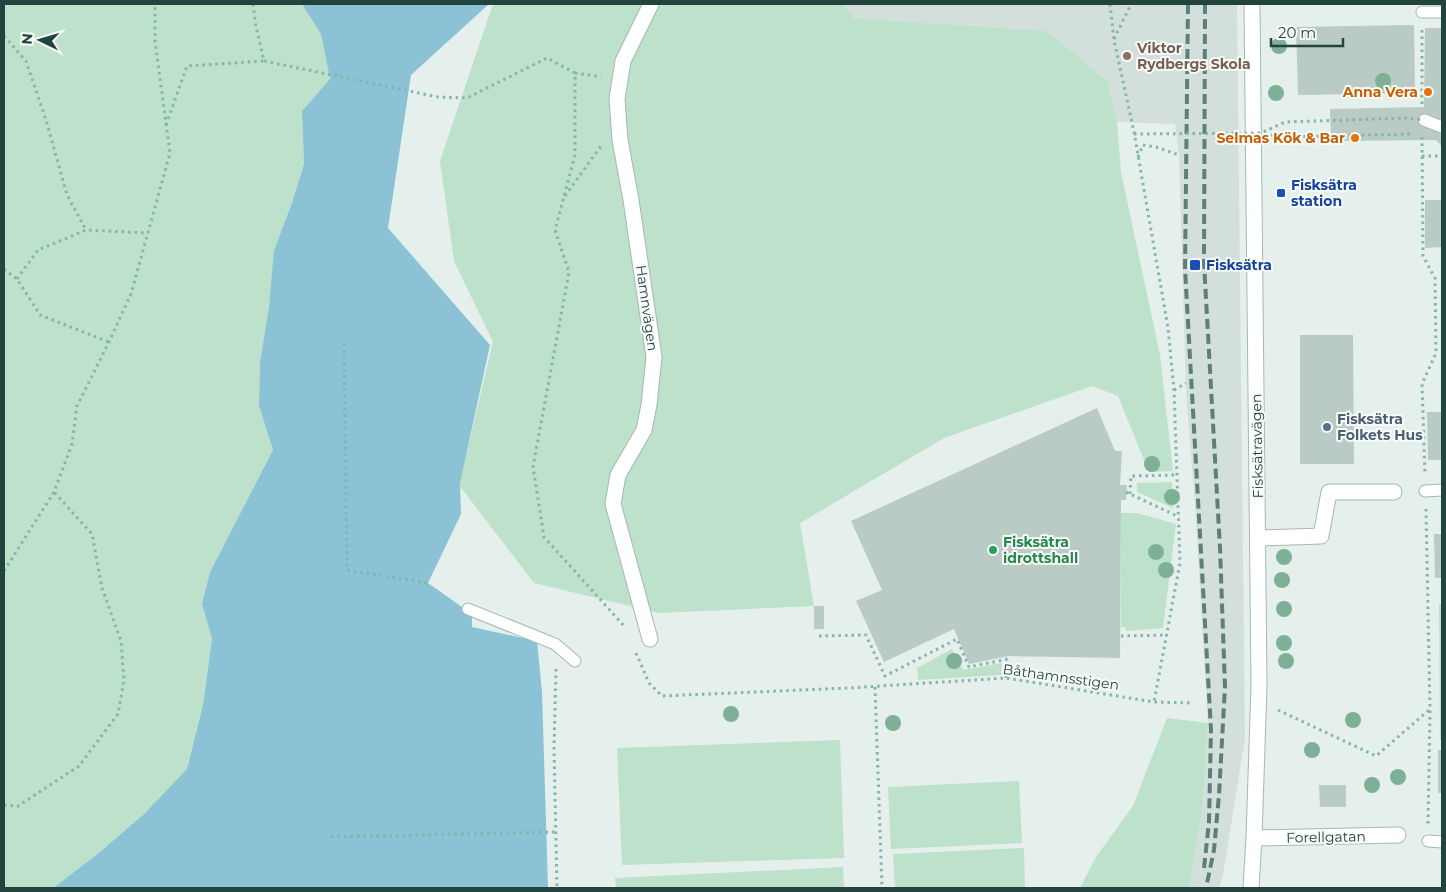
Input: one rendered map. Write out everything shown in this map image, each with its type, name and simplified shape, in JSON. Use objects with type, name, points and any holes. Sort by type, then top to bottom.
[{"type":"street","name":"Hamnvägen","points":[[650,4],[623,61],[617,98],[619,124],[654,357],[644,430],[618,475],[613,504],[650,639]]},
{"type":"street","name":"Fisksätravägen","points":[[1251,888],[1259,685],[1252,4]]},
{"type":"street","points":[[1258,538],[1321,536],[1329,492],[1394,492]]},
{"type":"street","name":"Forellgatan","points":[[1254,838],[1398,835]]},
{"type":"lane","points":[[1422,12],[1442,12]]},
{"type":"lane","points":[[1423,120],[1442,127]]},
{"type":"lane","points":[[1425,490],[1442,490]]},
{"type":"lane","points":[[468,609],[555,644],[575,661]]},
{"type":"lane","points":[[1428,841],[1442,842]]},
{"type":"path","points":[[4,571],[54,492],[72,444],[77,406],[131,294],[170,153],[155,41],[155,4]]},
{"type":"path","points":[[253,4],[254,22],[264,61]]},
{"type":"path","points":[[1110,4],[1114,40],[1134,134],[1168,328],[1174,390],[1180,563],[1154,702]]},
{"type":"path","points":[[1114,40],[1130,4]]},
{"type":"path","points":[[1422,12],[1422,106]]},
{"type":"path","points":[[4,36],[26,60],[46,120],[67,195],[86,230]]},
{"type":"path","points":[[166,126],[187,66],[264,61],[438,96],[467,98],[547,58],[575,73],[619,80]]},
{"type":"path","points":[[575,73],[575,155],[555,230],[569,272],[533,467],[544,538],[630,632]]},
{"type":"path","points":[[1261,133],[1285,122],[1407,118],[1423,120]]},
{"type":"path","points":[[564,198],[594,154],[619,124]]},
{"type":"path","points":[[1134,134],[1261,133],[1284,137],[1422,134]]},
{"type":"path","points":[[1138,158],[1143,145],[1178,154]]},
{"type":"path","points":[[1422,156],[1442,156]]},
{"type":"path","points":[[17,279],[38,250],[86,230],[148,233]]},
{"type":"path","points":[[4,269],[17,279],[40,315],[109,342]]},
{"type":"path","points":[[344,343],[348,570],[428,583]]},
{"type":"path","points":[[1174,390],[1186,383]]},
{"type":"path","points":[[1177,475],[1131,476],[1128,493],[1179,517]]},
{"type":"path","points":[[4,805],[18,806],[79,766],[118,714],[124,680],[121,641],[102,588],[92,534],[54,492]]},
{"type":"path","points":[[819,636],[866,635],[884,676],[957,639],[969,667],[1008,659],[1006,678]]},
{"type":"path","points":[[1121,636],[1167,635]]},
{"type":"path","name":"Båthamnsstigen","points":[[633,648],[649,683],[662,696],[875,687],[1006,678],[1154,702],[1193,703]]},
{"type":"path","points":[[556,660],[554,747],[557,888]]},
{"type":"path","points":[[875,687],[882,888]]},
{"type":"path","points":[[1271,706],[1376,756],[1430,710]]},
{"type":"path","points":[[331,837],[555,832]]},
{"type":"shaded area","points":[[843,4],[1237,4],[1245,738],[1223,875],[1219,888],[1189,888],[1202,812],[1208,723],[1186,392],[1179,155],[1175,124],[1117,122],[1108,82],[1047,31],[854,18]]},
{"type":"green space","points":[[4,4],[302,4],[321,34],[330,79],[302,111],[304,164],[292,203],[269,307],[260,362],[259,406],[273,450],[210,572],[202,604],[212,639],[203,705],[187,769],[143,815],[95,856],[53,888],[4,888]]},
{"type":"green space","points":[[496,4],[843,4],[854,18],[1047,31],[1108,82],[1117,122],[1121,172],[1160,355],[1173,471],[1149,472],[1118,396],[1092,386],[944,438],[800,523],[814,606],[659,613],[534,583],[459,485],[493,342],[454,261],[440,161],[492,7]]},
{"type":"green space","points":[[1172,482],[1173,508],[1137,492],[1137,483]]},
{"type":"green space","points":[[1121,513],[1137,513],[1176,524],[1163,628],[1126,631],[1125,627],[1121,627]]},
{"type":"green space","points":[[1439,604],[1442,604],[1442,740],[1440,740]]},
{"type":"green space","points":[[952,649],[963,670],[1002,663],[1001,675],[918,680],[917,668]]},
{"type":"green space","points":[[1167,718],[1208,723],[1202,812],[1189,888],[1080,888],[1096,857],[1133,806]]},
{"type":"green space","points":[[840,740],[844,858],[622,865],[617,748]]},
{"type":"green space","points":[[1019,781],[1022,843],[891,849],[888,787]]},
{"type":"green space","points":[[1024,848],[1025,888],[895,888],[893,854]]},
{"type":"green space","points":[[843,867],[844,888],[616,888],[615,878]]},
{"type":"water","points":[[302,4],[489,4],[411,75],[388,228],[490,345],[460,483],[461,514],[428,583],[472,614],[472,627],[537,641],[542,692],[548,888],[53,888],[95,856],[143,815],[187,769],[203,705],[212,639],[202,604],[210,572],[273,450],[259,406],[260,362],[269,307],[274,251],[304,164],[302,111],[330,79],[321,34]]},
{"type":"building","points":[[1414,25],[1415,93],[1298,95],[1296,27]]},
{"type":"building","points":[[1425,28],[1442,28],[1442,146],[1436,140],[1331,141],[1330,109],[1424,107]]},
{"type":"building","points":[[1425,200],[1442,200],[1442,247],[1425,248]]},
{"type":"building","name":"Fisksätra Folkets Hus","points":[[1300,335],[1353,335],[1354,464],[1300,464]]},
{"type":"building","name":"Fisksätra idrottshall","points":[[1097,408],[1115,451],[1122,451],[1120,485],[1127,485],[1126,500],[1121,500],[1120,658],[1009,656],[969,664],[954,629],[884,662],[856,601],[882,590],[851,521]]},
{"type":"building","points":[[1427,412],[1442,412],[1442,460],[1428,460]]},
{"type":"building","points":[[1434,534],[1442,534],[1442,578],[1435,578]]},
{"type":"building","points":[[814,606],[824,606],[824,629],[814,629]]},
{"type":"building","points":[[1438,750],[1442,750],[1442,793],[1438,793]]},
{"type":"building","points":[[1319,785],[1346,785],[1346,807],[1320,807]]},
{"type":"railway","points":[[1188,4],[1185,269],[1211,730],[1209,822],[1204,868]]},
{"type":"railway","points":[[1205,4],[1204,263],[1220,548],[1225,687],[1214,850],[1206,888]]},
{"type":"place","name":"Viktor Rydbergs Skola","points":[[1127,56]]},
{"type":"place","name":"Anna Vera","points":[[1428,92]]},
{"type":"place","name":"Selmas Kök & Bar","points":[[1355,138]]},
{"type":"place","name":"Fisksätra station","points":[[1281,193]]},
{"type":"place","name":"Fisksätra","points":[[1195,265]]},
{"type":"place","name":"Fisksätra Folkets Hus","points":[[1327,427]]},
{"type":"place","name":"Fisksätra idrottshall","points":[[993,550]]}]
